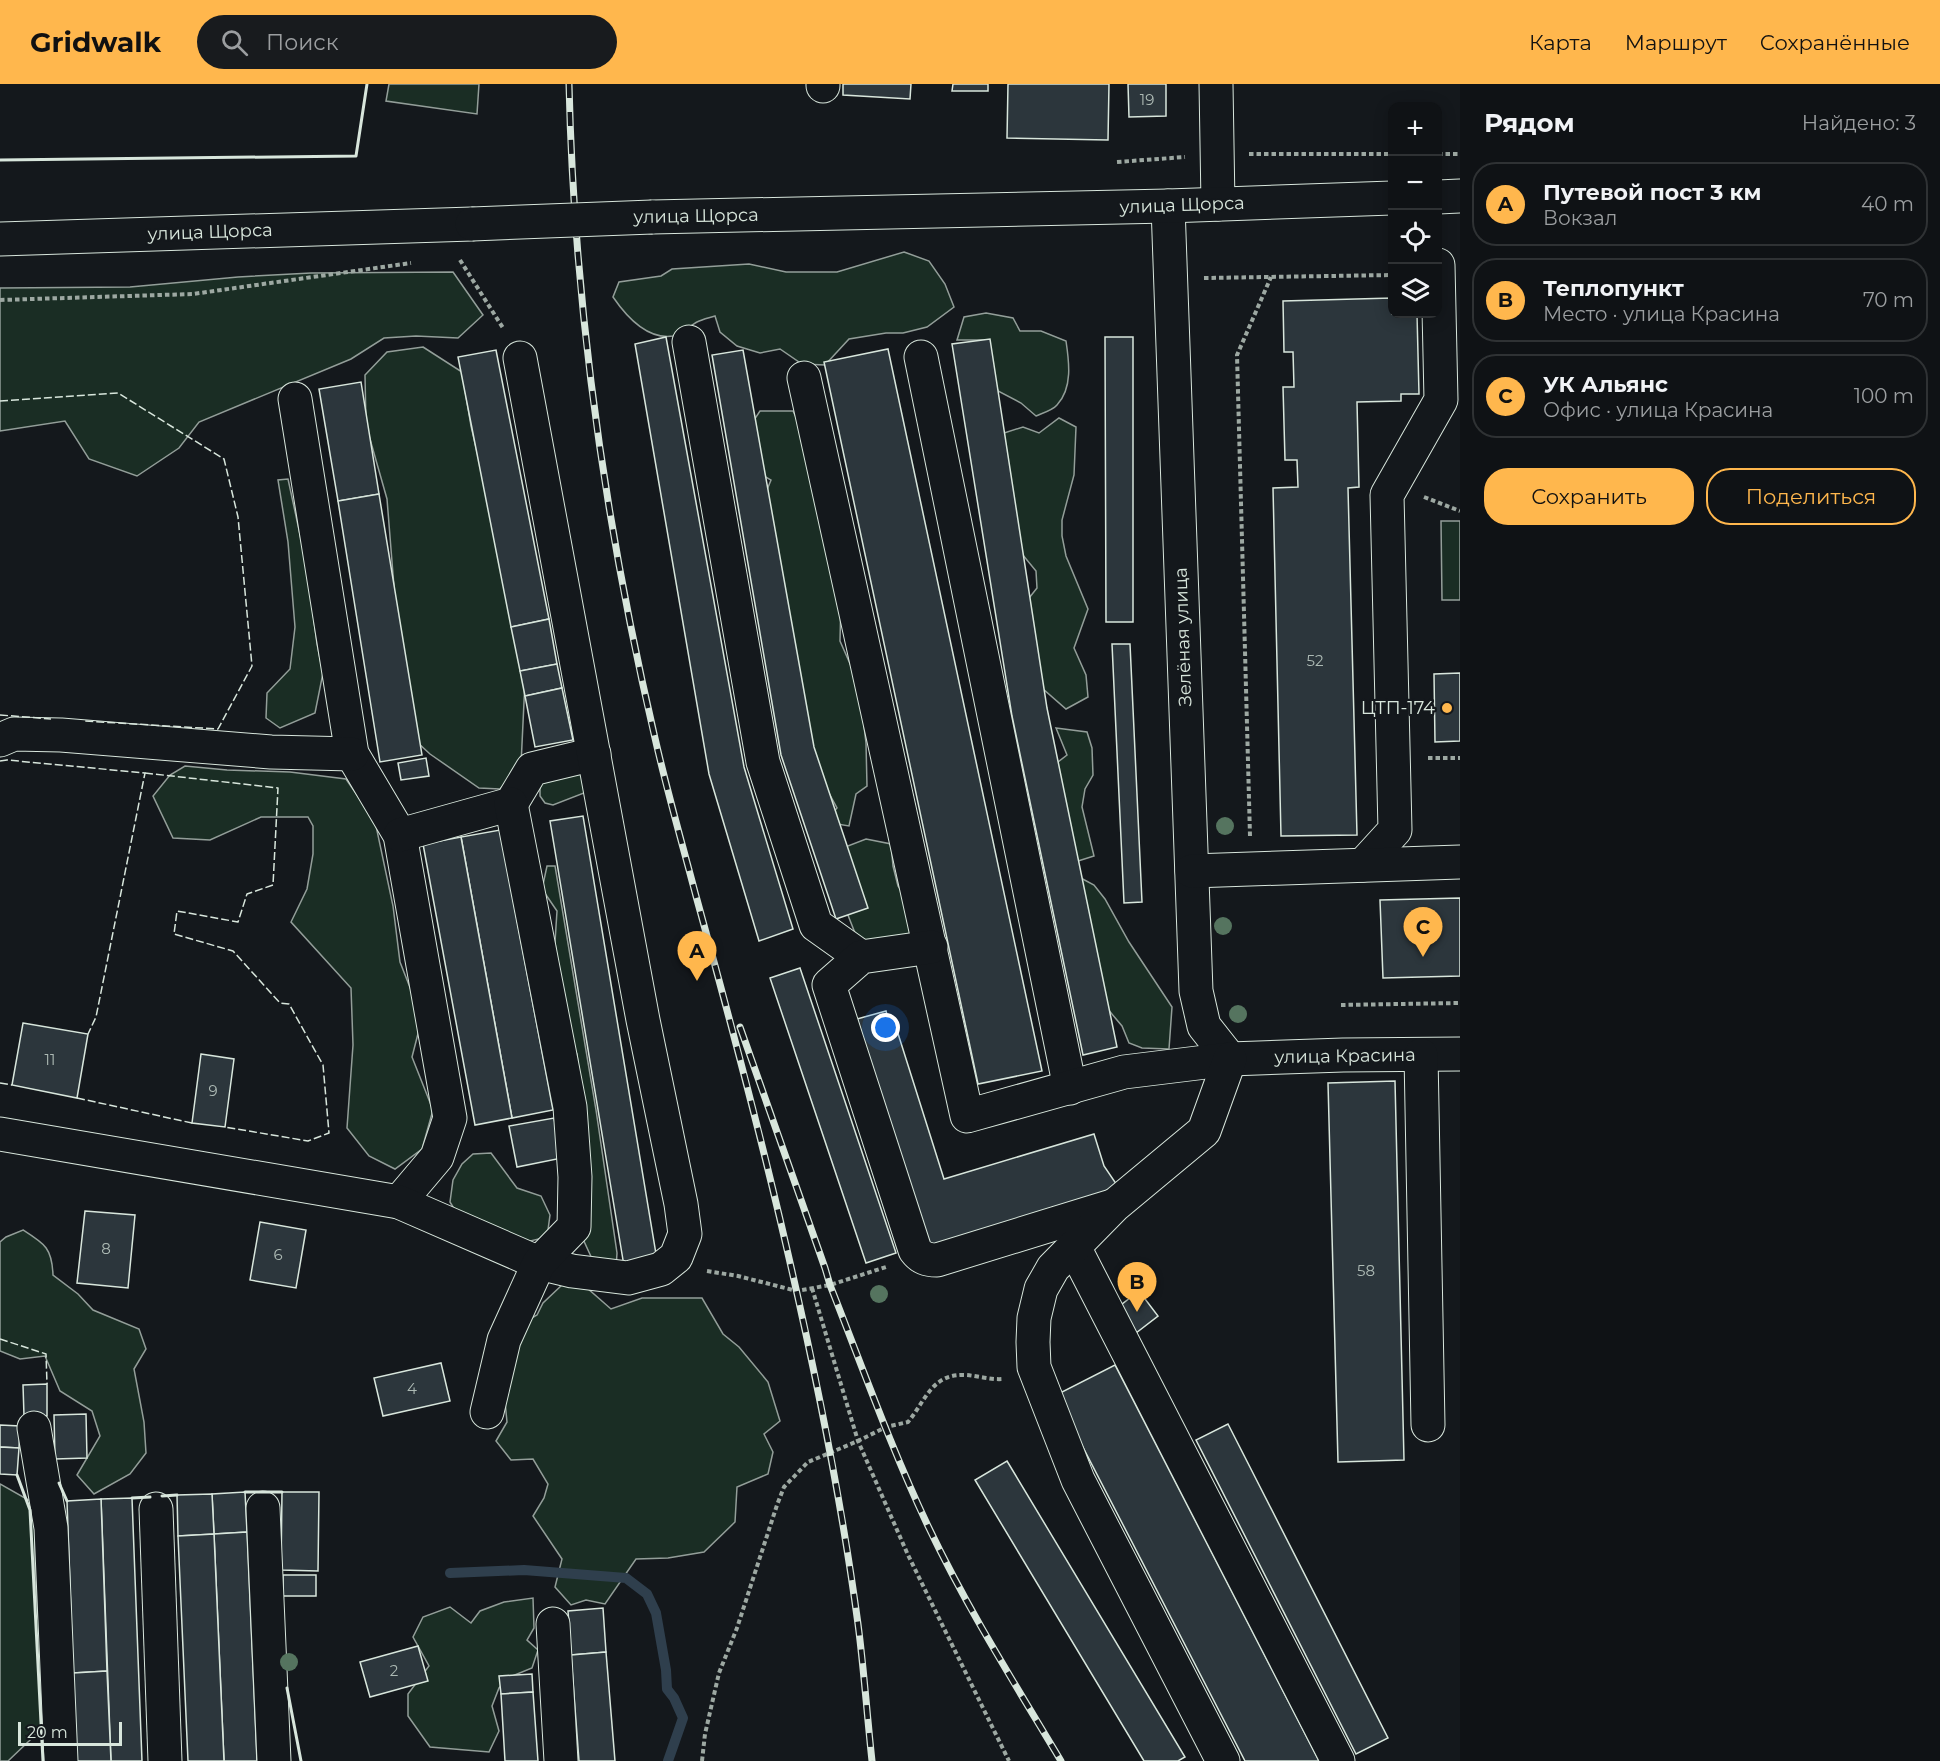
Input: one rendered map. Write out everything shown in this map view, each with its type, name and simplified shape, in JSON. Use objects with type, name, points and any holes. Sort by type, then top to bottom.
[{"type":"street","points":[[1216,84],[1218,204]]},
{"type":"street","points":[[1442,197],[1460,196]]},
{"type":"street","name":"улица Щорса","points":[[0,239],[652,217],[1168,206],[1388,198]]},
{"type":"street","name":"Зелёная улица","points":[[1168,206],[1196,991],[1204,1026],[1230,1059]]},
{"type":"street","points":[[1363,865],[1395,830],[1387,495],[1450,400],[1442,317]]},
{"type":"street","points":[[689,342],[763,762],[816,925],[861,957]]},
{"type":"street","points":[[921,357],[1070,1088]]},
{"type":"street","points":[[0,1134],[399,1202],[539,1263],[572,1271],[628,1278],[661,1269],[676,1257],[685,1234],[681,1204],[640,1008],[520,358]]},
{"type":"street","points":[[804,378],[931,947],[861,957],[829,985],[911,1244],[919,1256],[937,1260],[1115,1205]]},
{"type":"street","points":[[295,399],[352,754],[400,835],[450,1118],[437,1157],[399,1202]]},
{"type":"street","points":[[0,740],[14,734],[61,735],[271,753],[352,754]]},
{"type":"street","points":[[487,1412],[504,1340],[539,1263],[574,1227],[575,1177],[570,1107],[512,804],[532,769],[594,754]]},
{"type":"street","points":[[400,835],[512,804]]},
{"type":"street","points":[[1192,871],[1460,862]]},
{"type":"street","name":"улица Красина","points":[[931,947],[967,1116],[1124,1072],[1230,1059],[1460,1054]]},
{"type":"street","points":[[1421,1055],[1428,1425]]},
{"type":"street","points":[[1223,1761],[1078,1480],[1034,1367],[1034,1318],[1041,1289],[1053,1268],[1115,1205],[1204,1131],[1230,1059]]},
{"type":"street","points":[[1074,1247],[1338,1761]]},
{"type":"street","points":[[34,1428],[51,1528],[61,1761]]},
{"type":"street","points":[[263,1508],[274,1761]]},
{"type":"street","points":[[156,1509],[165,1761]]},
{"type":"street","points":[[553,1624],[561,1761]]},
{"type":"path","points":[[1117,162],[1218,154],[1388,154]]},
{"type":"path","points":[[1442,154],[1460,154]]},
{"type":"path","points":[[460,260],[501,326]]},
{"type":"path","points":[[452,261],[467,260]]},
{"type":"path","points":[[0,300],[193,294],[417,263]]},
{"type":"path","points":[[1170,279],[1388,275]]},
{"type":"path","points":[[1251,869],[1237,355],[1271,277]]},
{"type":"path","points":[[1341,1005],[1460,1002]]},
{"type":"path","points":[[668,1263],[738,1276],[797,1291],[830,1285],[919,1256]]},
{"type":"path","points":[[812,1288],[858,1441],[908,1555],[1009,1761]]},
{"type":"path","points":[[702,1761],[705,1734],[719,1673],[737,1628],[784,1487],[808,1462],[886,1427],[908,1422],[932,1387],[947,1377],[962,1375],[996,1379],[1013,1378],[1034,1367]]},
{"type":"green space","points":[[389,84],[479,84],[477,114],[386,101]]},
{"type":"green space","points":[[904,252],[929,261],[945,284],[954,307],[927,327],[903,333],[886,333],[849,339],[825,365],[802,364],[780,349],[760,353],[737,346],[720,332],[715,316],[697,322],[673,336],[654,334],[631,319],[613,297],[619,282],[661,276],[672,269],[749,264],[786,272],[837,272]]},
{"type":"green space","points":[[453,272],[483,315],[458,338],[416,336],[384,338],[351,359],[199,422],[179,448],[137,476],[89,459],[65,421],[0,431],[0,288],[130,287],[311,273]]},
{"type":"green space","points":[[986,313],[1013,318],[1020,331],[1041,331],[1066,341],[1069,366],[1068,383],[1062,398],[1053,408],[1036,416],[1021,403],[998,391],[990,367],[988,340],[957,340],[964,317]]},
{"type":"green space","points":[[423,347],[462,372],[471,426],[508,584],[525,681],[521,765],[500,789],[479,788],[430,754],[417,742],[398,637],[387,499],[366,425],[365,375],[387,352]]},
{"type":"green space","points":[[760,411],[793,411],[814,455],[841,600],[840,641],[859,684],[866,743],[867,786],[856,794],[849,826],[825,822],[837,808],[819,775],[757,514],[771,480],[750,468],[738,444]]},
{"type":"green space","points":[[1059,418],[1076,427],[1074,475],[1062,520],[1062,536],[1066,556],[1088,609],[1074,648],[1086,675],[1088,697],[1066,709],[1042,688],[1018,612],[1037,588],[1036,571],[1022,554],[1004,433],[1023,427],[1039,433]]},
{"type":"green space","points":[[288,479],[307,567],[323,673],[315,713],[280,728],[266,718],[267,693],[290,669],[295,627],[288,542],[278,480]]},
{"type":"green space","points":[[1441,521],[1460,521],[1460,600],[1442,600]]},
{"type":"green space","points":[[1056,728],[1087,732],[1092,748],[1093,775],[1085,789],[1082,807],[1094,856],[1078,861],[1054,765],[1067,755]]},
{"type":"green space","points":[[185,766],[290,772],[346,779],[375,821],[393,906],[400,962],[422,1018],[412,1057],[433,1110],[422,1149],[395,1169],[369,1156],[347,1128],[353,1045],[351,988],[291,922],[307,889],[313,854],[313,826],[308,817],[261,817],[210,840],[173,838],[153,796],[170,775]]},
{"type":"green space","points":[[578,769],[589,780],[584,793],[553,805],[545,803],[540,796],[540,782]]},
{"type":"green space","points":[[866,839],[891,844],[898,886],[915,912],[918,933],[901,965],[855,933],[844,905],[840,849]]},
{"type":"green space","points":[[547,866],[555,866],[596,1110],[617,1253],[616,1268],[593,1261],[583,1239],[580,1078],[577,1054],[565,1030],[555,942],[557,911],[542,889]]},
{"type":"green space","points":[[1079,877],[1094,885],[1105,899],[1129,942],[1172,1007],[1169,1049],[1142,1048],[1129,1043],[1122,1026],[1106,1007]]},
{"type":"green space","points":[[491,1153],[517,1188],[541,1196],[550,1215],[547,1237],[518,1244],[462,1222],[450,1202],[453,1180],[462,1164],[473,1154]]},
{"type":"green space","points":[[23,1230],[46,1248],[51,1259],[53,1275],[78,1294],[93,1310],[139,1329],[146,1349],[134,1369],[144,1422],[146,1453],[130,1474],[94,1494],[77,1475],[100,1436],[92,1411],[60,1391],[45,1356],[20,1359],[0,1351],[0,1242]]},
{"type":"green space","points":[[563,1284],[587,1288],[611,1309],[642,1298],[702,1298],[723,1334],[739,1347],[768,1382],[780,1421],[764,1434],[773,1452],[768,1474],[737,1487],[735,1522],[704,1552],[668,1558],[636,1559],[605,1604],[586,1600],[571,1605],[555,1587],[562,1559],[533,1516],[544,1498],[548,1484],[533,1459],[511,1460],[496,1441],[507,1422],[504,1391],[516,1327],[537,1315],[543,1303]]},
{"type":"green space","points":[[0,1484],[32,1502],[38,1617],[49,1673],[50,1721],[8,1761],[0,1761]]},
{"type":"green space","points":[[533,1598],[534,1628],[527,1640],[538,1650],[532,1668],[510,1677],[499,1688],[492,1706],[499,1731],[489,1752],[430,1747],[408,1716],[408,1694],[429,1666],[413,1637],[423,1617],[450,1607],[471,1623],[480,1611],[504,1602]]},
{"type":"building","points":[[843,84],[911,84],[910,99],[843,95]]},
{"type":"building","points":[[953,84],[988,84],[988,91],[952,91]]},
{"type":"building","points":[[1008,84],[1109,84],[1108,140],[1007,138]]},
{"type":"building","points":[[1128,84],[1166,84],[1166,116],[1129,117]]},
{"type":"building","points":[[1388,298],[1388,318],[1417,318],[1419,394],[1401,394],[1401,401],[1357,402],[1359,487],[1348,488],[1357,835],[1281,836],[1273,488],[1298,487],[1297,460],[1285,460],[1283,387],[1294,387],[1293,352],[1284,352],[1283,301]]},
{"type":"building","points":[[666,337],[744,767],[793,929],[759,941],[709,774],[635,344]]},
{"type":"building","points":[[1105,337],[1133,337],[1133,622],[1106,622]]},
{"type":"building","points":[[990,339],[1047,708],[1117,1047],[1083,1055],[1012,716],[952,344]]},
{"type":"building","points":[[888,349],[1042,1071],[978,1084],[824,362]]},
{"type":"building","points":[[496,350],[549,619],[511,627],[458,357]]},
{"type":"building","points":[[743,350],[814,747],[868,908],[836,919],[781,755],[712,355]]},
{"type":"building","points":[[361,382],[379,494],[338,501],[319,389]]},
{"type":"building","points":[[379,494],[422,755],[380,762],[338,501]]},
{"type":"building","points":[[549,619],[557,664],[520,671],[511,627]]},
{"type":"building","points":[[1112,644],[1130,644],[1142,902],[1124,903]]},
{"type":"building","points":[[557,664],[562,688],[525,696],[520,671]]},
{"type":"building","name":"ЦТП-174","points":[[1460,673],[1460,741],[1435,742],[1434,674]]},
{"type":"building","points":[[562,688],[573,740],[535,747],[525,696]]},
{"type":"building","points":[[426,758],[429,776],[401,780],[398,763]]},
{"type":"building","points":[[583,816],[657,1260],[624,1266],[550,821]]},
{"type":"building","points":[[500,830],[553,1110],[512,1118],[461,837]]},
{"type":"building","points":[[461,837],[512,1118],[475,1125],[423,844]]},
{"type":"building","points":[[1460,898],[1460,976],[1383,978],[1380,900]]},
{"type":"building","points":[[800,968],[896,1253],[866,1263],[770,978]]},
{"type":"building","points":[[886,1011],[890,1026],[895,1024],[944,1179],[1094,1134],[1104,1166],[1121,1191],[929,1249],[857,1019]]},
{"type":"building","points":[[23,1023],[88,1034],[77,1098],[12,1085]]},
{"type":"building","points":[[201,1054],[234,1059],[225,1127],[192,1123]]},
{"type":"building","points":[[1395,1081],[1404,1460],[1338,1462],[1328,1083]]},
{"type":"building","points":[[554,1118],[562,1158],[517,1167],[509,1126]]},
{"type":"building","points":[[85,1211],[135,1215],[128,1288],[77,1283]]},
{"type":"building","points":[[260,1222],[306,1230],[296,1288],[250,1280]]},
{"type":"building","points":[[1139,1291],[1158,1316],[1136,1333],[1117,1308]]},
{"type":"building","points":[[441,1363],[450,1401],[383,1416],[374,1378]]},
{"type":"building","points":[[1115,1365],[1319,1761],[1245,1761],[1056,1395]]},
{"type":"building","points":[[47,1384],[47,1416],[24,1416],[23,1385]]},
{"type":"building","points":[[86,1414],[87,1458],[55,1459],[54,1415]]},
{"type":"building","points":[[1228,1424],[1388,1738],[1356,1754],[1196,1440]]},
{"type":"building","points":[[0,1425],[20,1426],[19,1448],[0,1447]]},
{"type":"building","points":[[0,1447],[19,1448],[17,1475],[0,1474]]},
{"type":"building","points":[[1007,1461],[1185,1757],[1178,1761],[1144,1761],[975,1480]]},
{"type":"building","points":[[245,1492],[247,1532],[214,1534],[212,1494]]},
{"type":"building","points":[[282,1492],[319,1492],[318,1571],[281,1570]]},
{"type":"building","points":[[212,1494],[214,1534],[178,1536],[177,1495]]},
{"type":"building","points":[[132,1498],[142,1761],[111,1761],[101,1499]]},
{"type":"building","points":[[101,1499],[107,1671],[73,1673],[67,1501]]},
{"type":"building","points":[[247,1532],[257,1761],[224,1761],[214,1534]]},
{"type":"building","points":[[214,1534],[224,1761],[188,1761],[178,1536]]},
{"type":"building","points":[[283,1575],[316,1575],[316,1596],[283,1596]]},
{"type":"building","points":[[603,1608],[606,1652],[571,1655],[568,1611]]},
{"type":"building","points":[[418,1646],[428,1681],[370,1697],[360,1662]]},
{"type":"building","points":[[606,1652],[615,1761],[579,1761],[571,1655]]},
{"type":"building","points":[[107,1671],[111,1761],[76,1761],[73,1673]]},
{"type":"building","points":[[532,1674],[533,1692],[501,1694],[499,1676]]},
{"type":"building","points":[[533,1692],[538,1761],[505,1761],[501,1694]]},
{"type":"waterway","points":[[450,1573],[524,1570],[626,1578],[647,1594],[656,1613],[667,1689],[683,1718],[668,1761]]},
{"type":"railway","points":[[569,84],[572,166],[585,331],[607,495],[621,576],[660,758],[754,1114],[807,1339],[851,1576],[872,1761]]},
{"type":"railway","points":[[740,1027],[830,1285],[914,1497],[975,1616],[1061,1761]]},
{"type":"fence","points":[[0,401],[118,393],[224,459],[238,517],[252,666],[218,729],[84,721]]},
{"type":"fence","points":[[0,715],[51,719]]},
{"type":"fence","points":[[0,761],[145,773],[96,1017],[88,1034]]},
{"type":"fence","points":[[145,773],[278,788],[273,885],[247,894],[238,922],[177,911],[174,934],[233,951],[280,1003],[289,1004],[323,1065],[329,1133],[308,1141],[225,1127]]},
{"type":"fence","points":[[0,1083],[12,1085]]},
{"type":"fence","points":[[77,1098],[192,1123]]},
{"type":"fence","points":[[0,1339],[46,1354],[47,1384]]},
{"type":"wall","points":[[0,160],[356,156],[367,84]]},
{"type":"wall","points":[[17,1475],[30,1510],[43,1761]]},
{"type":"wall","points":[[59,1483],[67,1501]]},
{"type":"wall","points":[[245,1492],[282,1492]]},
{"type":"wall","points":[[162,1496],[177,1495]]},
{"type":"wall","points":[[132,1498],[150,1497]]},
{"type":"wall","points":[[287,1688],[301,1761]]},
{"type":"place","name":"ЦТП-174","points":[[1447,708]]},
{"type":"place","name":"УК Альянс","points":[[1423,957]]},
{"type":"place","name":"Путевой пост 3 км","points":[[697,981]]},
{"type":"place","name":"Теплопункт","points":[[1137,1312]]}]
